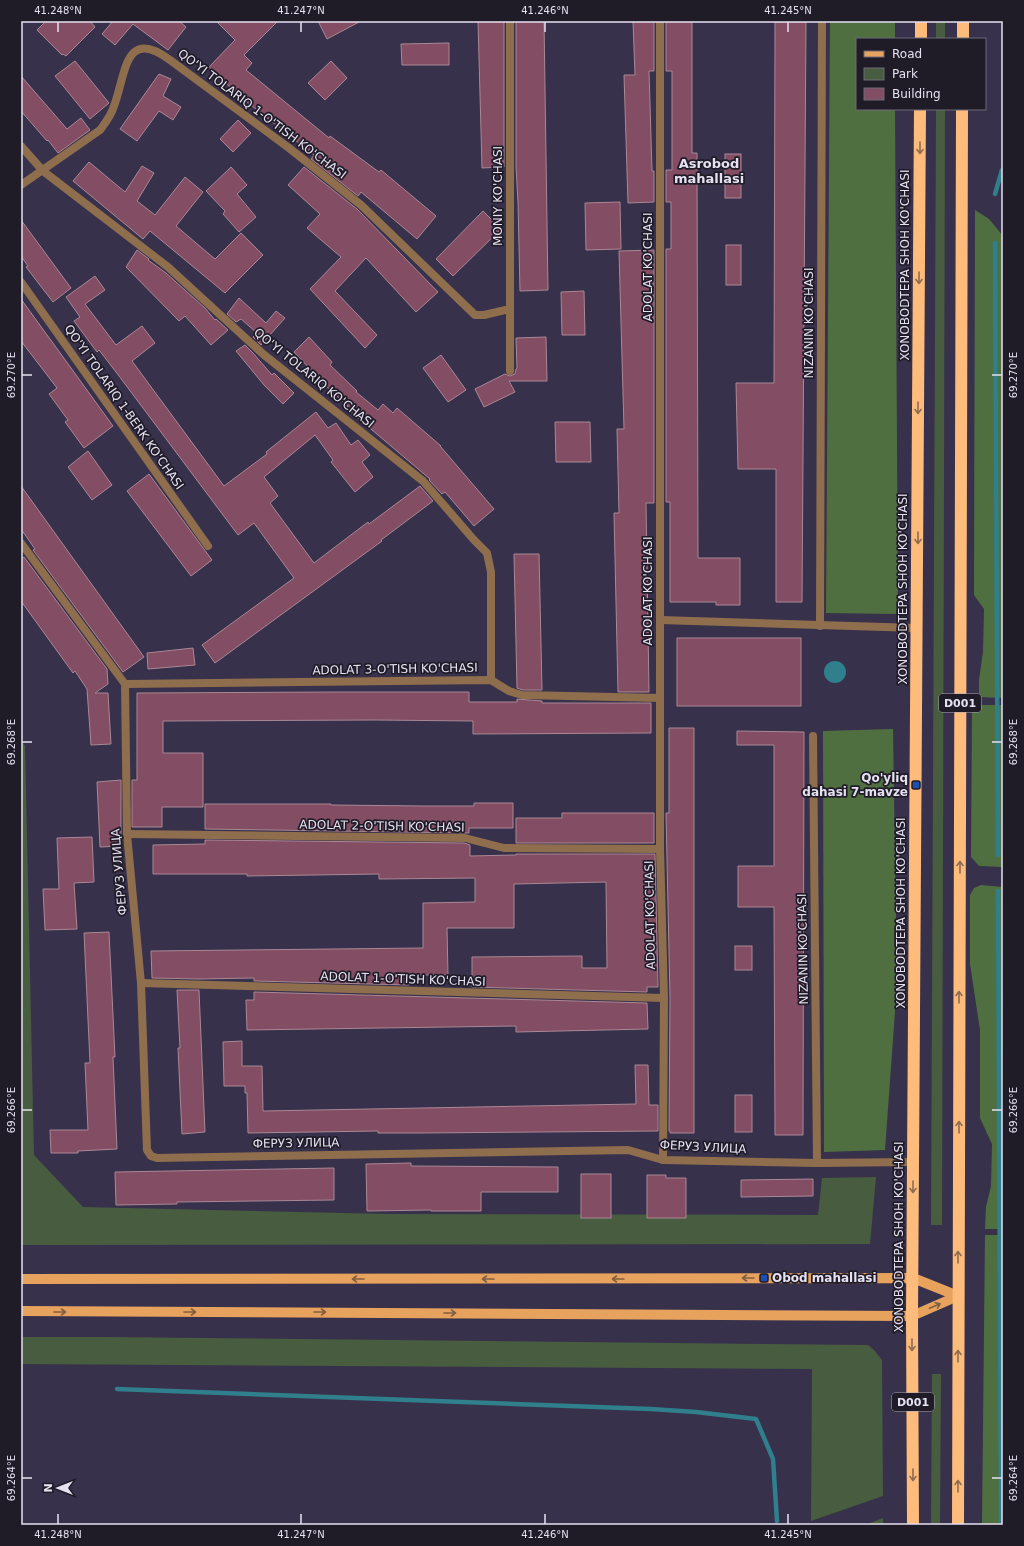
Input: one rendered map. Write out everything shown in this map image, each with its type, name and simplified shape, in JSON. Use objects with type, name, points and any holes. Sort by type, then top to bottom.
[{"type":"highway","points":[[921,21],[921,38]]},
{"type":"highway","points":[[963,21],[963,38]]},
{"type":"highway","name":"XONOBODTEPA SHOH KO'CHASI","points":[[913,1525],[912,1316],[920,110]]},
{"type":"highway","name":"D001","points":[[958,1525],[962,110]]},
{"type":"main road","points":[[21,1279],[913,1278],[958,1296]]},
{"type":"main road","points":[[21,1311],[912,1316],[958,1296]]},
{"type":"street","name":"MONIY KO'CHASI","points":[[510,21],[510,371]]},
{"type":"street","name":"ADOLAT KO'CHASI","points":[[660,21],[660,849],[664,998],[664,1160]]},
{"type":"street","name":"NIZANIN KO'CHASI","points":[[820,626],[822,21]]},
{"type":"street","name":"QO'YI TOLARIQ 1-O'TISH KO'CHASI","points":[[21,185],[100,130],[108,120],[114,106],[127,63],[132,54],[138,49],[148,47],[159,51],[289,148],[361,205],[475,315],[484,315],[510,309]]},
{"type":"street","name":"QO'YI TOLARIQ KO'CHASI","points":[[21,146],[43,171],[168,267],[262,354],[423,481],[487,553],[491,572],[490,680]]},
{"type":"street","name":"QO'YI TOLARIQ 1-BERK KO'CHASI","points":[[21,282],[208,546]]},
{"type":"street","points":[[21,543],[125,684]]},
{"type":"street","points":[[660,620],[917,628]]},
{"type":"street","name":"ADOLAT 3-O'TISH KO'CHASI","points":[[125,684],[490,680],[509,691],[522,695],[660,698]]},
{"type":"street","name":"ФЕРУЗ УЛИЦА","points":[[125,684],[127,834],[141,983],[147,1150],[151,1156],[157,1158],[628,1150],[664,1160],[817,1163],[914,1162]]},
{"type":"street","name":"NIZANIN KO'CHASI","points":[[813,736],[817,1163]]},
{"type":"street","name":"ADOLAT 2-O'TISH KO'CHASI","points":[[127,834],[465,838],[504,848],[660,849]]},
{"type":"street","name":"ADOLAT 1-O'TISH KO'CHASI","points":[[141,983],[664,998]]},
{"type":"green space","points":[[936,21],[945,21],[945,38],[936,38]]},
{"type":"green space","points":[[936,110],[945,110],[942,1225],[931,1225]]},
{"type":"green space","points":[[21,740],[25,746],[34,1155],[83,1207],[388,1214],[818,1215],[822,1178],[876,1177],[870,1244],[21,1245]]},
{"type":"green space","points":[[21,1337],[868,1345],[882,1360],[883,1496],[811,1521],[812,1369],[21,1364]]},
{"type":"green space","points":[[932,1374],[941,1374],[940,1525],[931,1525]]},
{"type":"green space","points":[[883,1518],[883,1525],[865,1525]]},
{"type":"shaded area","points":[[830,21],[895,21],[895,38],[856,38],[856,110],[895,110],[898,614],[826,613]]},
{"type":"shaded area","points":[[975,210],[989,219],[1003,236],[1003,698],[979,697],[979,680],[983,652],[984,609],[974,595]]},
{"type":"shaded area","points":[[835,661],[843,664],[846,672],[843,680],[835,683],[827,680],[824,672],[827,664]]},
{"type":"shaded area","points":[[972,705],[1003,705],[1003,867],[979,866],[971,857]]},
{"type":"shaded area","points":[[893,729],[897,984],[885,1150],[824,1152],[823,731]]},
{"type":"shaded area","points":[[981,885],[1003,887],[1003,1229],[985,1229],[986,1207],[991,1186],[992,1144],[980,1118],[980,1030],[970,964],[970,895],[974,888]]},
{"type":"shaded area","points":[[985,1235],[1003,1235],[1003,1525],[982,1525]]},
{"type":"building","points":[[46,21],[90,21],[95,27],[66,56],[63,54],[62,55],[37,30]]},
{"type":"building","points":[[113,21],[179,21],[186,27],[168,50],[133,24],[115,45],[102,34]]},
{"type":"building","points":[[216,21],[278,21],[244,55],[252,63],[246,70],[329,138],[330,136],[379,172],[381,170],[436,216],[417,239],[361,192],[358,196],[311,159],[314,155],[237,94],[209,67],[235,40]]},
{"type":"building","points":[[318,21],[361,21],[327,39]]},
{"type":"building","points":[[478,21],[504,21],[504,167],[482,168]]},
{"type":"building","points":[[516,21],[544,21],[548,290],[520,291],[516,167]]},
{"type":"building","points":[[633,21],[654,21],[654,71],[649,71],[654,202],[628,203],[624,75],[635,75]]},
{"type":"building","points":[[666,21],[692,21],[692,153],[697,153],[698,558],[740,558],[740,605],[716,605],[716,602],[670,602],[670,502],[666,502],[666,249],[671,249],[671,202],[666,202],[666,170],[672,170],[672,71],[666,71]]},
{"type":"building","points":[[775,22],[806,22],[802,602],[776,602],[776,469],[738,469],[736,383],[774,383]]},
{"type":"building","points":[[449,43],[449,65],[402,65],[401,44]]},
{"type":"building","points":[[75,61],[109,103],[90,119],[55,76]]},
{"type":"building","points":[[331,61],[347,78],[325,100],[308,83]]},
{"type":"building","points":[[159,74],[171,79],[163,96],[181,107],[173,120],[159,111],[137,141],[120,129]]},
{"type":"building","points":[[21,76],[67,129],[81,118],[90,130],[58,153],[21,111]]},
{"type":"building","points":[[238,120],[251,133],[233,152],[220,139]]},
{"type":"building","points":[[725,154],[741,154],[741,198],[725,198]]},
{"type":"building","points":[[89,162],[125,192],[142,166],[154,173],[137,201],[155,215],[185,177],[203,192],[176,226],[215,259],[241,233],[263,255],[225,293],[150,231],[143,239],[73,181]]},
{"type":"building","points":[[231,167],[247,185],[237,194],[256,217],[239,232],[223,214],[225,211],[206,191]]},
{"type":"building","points":[[304,167],[357,209],[438,292],[416,312],[366,258],[335,291],[377,335],[365,348],[310,289],[341,257],[307,228],[320,214],[288,185]]},
{"type":"building","points":[[620,202],[621,249],[586,250],[585,203]]},
{"type":"building","points":[[483,211],[501,229],[453,276],[436,259]]},
{"type":"building","points":[[21,220],[71,288],[53,302],[26,267],[28,266],[21,256]]},
{"type":"building","points":[[726,245],[741,245],[741,285],[726,285]]},
{"type":"building","points":[[137,250],[166,273],[205,308],[215,320],[216,319],[228,330],[211,345],[185,316],[179,321],[126,267]]},
{"type":"building","points":[[654,250],[654,503],[646,503],[649,692],[618,692],[614,513],[619,513],[617,429],[624,429],[619,251]]},
{"type":"building","points":[[95,276],[105,290],[85,304],[116,345],[142,326],[155,343],[132,361],[224,486],[267,454],[266,452],[316,412],[328,428],[336,423],[351,445],[358,440],[370,455],[362,462],[373,477],[355,492],[331,462],[333,460],[315,435],[264,477],[278,496],[270,503],[314,563],[368,522],[369,524],[420,486],[433,501],[381,540],[382,541],[215,663],[202,645],[294,578],[254,523],[238,535],[116,372],[99,350],[97,352],[74,321],[80,317],[66,297]]},
{"type":"building","points":[[584,291],[585,335],[562,335],[561,292]]},
{"type":"building","points":[[239,298],[266,323],[276,311],[285,318],[261,345],[253,337],[257,333],[241,319],[236,322],[227,314]]},
{"type":"building","points":[[21,299],[113,426],[84,448],[65,422],[68,420],[49,394],[57,388],[21,341]]},
{"type":"building","points":[[309,337],[332,362],[330,365],[357,391],[356,392],[378,410],[383,404],[393,413],[397,408],[441,446],[494,509],[474,526],[445,492],[442,494],[429,480],[430,479],[346,408],[348,406],[329,389],[294,352]]},
{"type":"building","points":[[546,337],[547,381],[509,381],[515,392],[484,407],[475,389],[505,374],[510,376],[515,374],[517,368],[516,338]]},
{"type":"building","points":[[245,345],[272,375],[274,373],[294,393],[283,404],[264,385],[236,351]]},
{"type":"building","points":[[441,355],[466,390],[448,402],[423,368]]},
{"type":"building","points":[[555,422],[590,422],[591,462],[556,462]]},
{"type":"building","points":[[88,451],[112,485],[92,500],[68,467]]},
{"type":"building","points":[[149,474],[212,560],[191,576],[127,491]]},
{"type":"building","points":[[21,486],[144,657],[123,672],[33,550],[35,549],[21,529]]},
{"type":"building","points":[[514,554],[539,554],[542,690],[523,690],[517,688]]},
{"type":"building","points":[[24,557],[107,669],[108,684],[95,693],[108,693],[111,744],[91,745],[87,689],[75,671],[73,673],[21,601],[21,559]]},
{"type":"building","points":[[677,638],[801,638],[801,706],[677,706]]},
{"type":"building","points":[[193,648],[195,665],[148,669],[147,653]]},
{"type":"building","points":[[469,692],[469,702],[517,702],[517,699],[542,701],[542,703],[651,703],[651,733],[473,734],[473,721],[163,721],[163,753],[203,753],[203,807],[162,807],[162,827],[132,827],[132,780],[137,780],[137,693]]},
{"type":"building","points":[[669,728],[694,728],[694,1133],[670,1133],[669,1131],[670,998],[666,813],[669,813]]},
{"type":"building","points":[[737,731],[804,732],[803,1135],[775,1135],[774,907],[738,907],[738,866],[774,866],[774,745],[737,745]]},
{"type":"building","points":[[121,780],[121,846],[100,847],[97,782]]},
{"type":"building","points":[[474,803],[513,803],[513,828],[469,828],[469,833],[205,829],[205,804],[474,806]]},
{"type":"building","points":[[562,813],[654,813],[654,843],[516,843],[516,818],[562,818]]},
{"type":"building","points":[[92,837],[94,882],[74,883],[77,929],[45,930],[43,889],[59,889],[57,838]]},
{"type":"building","points":[[205,840],[464,843],[470,845],[470,856],[516,854],[655,854],[658,987],[647,987],[647,992],[472,987],[472,957],[582,956],[582,968],[607,968],[606,882],[514,884],[514,928],[447,928],[448,975],[409,975],[409,985],[254,981],[254,978],[152,978],[151,951],[423,948],[423,903],[475,902],[475,878],[379,879],[379,874],[247,876],[247,874],[153,874],[153,845],[205,844]]},
{"type":"building","points":[[109,932],[115,1057],[113,1057],[117,1149],[78,1151],[78,1153],[51,1153],[50,1130],[88,1130],[85,1063],[90,1063],[84,933]]},
{"type":"building","points":[[735,946],[752,946],[752,970],[735,970]]},
{"type":"building","points":[[177,990],[199,990],[205,1132],[182,1134]]},
{"type":"building","points":[[254,992],[647,1003],[648,1029],[516,1032],[516,1026],[247,1030],[246,1000],[254,1000]]},
{"type":"building","points":[[242,1041],[242,1066],[262,1066],[263,1111],[636,1104],[635,1065],[648,1065],[649,1105],[658,1105],[658,1131],[378,1133],[378,1131],[248,1133],[247,1093],[245,1093],[245,1086],[224,1086],[223,1042]]},
{"type":"building","points":[[735,1095],[752,1095],[752,1132],[735,1132]]},
{"type":"building","points":[[411,1163],[411,1166],[558,1167],[558,1192],[481,1192],[481,1211],[367,1211],[366,1164]]},
{"type":"building","points":[[334,1168],[334,1200],[177,1202],[177,1204],[116,1205],[115,1172]]},
{"type":"building","points":[[581,1174],[611,1174],[611,1218],[581,1218]]},
{"type":"building","points":[[647,1175],[666,1175],[666,1178],[686,1178],[686,1218],[647,1218]]},
{"type":"building","points":[[813,1179],[813,1196],[741,1197],[741,1180]]},
{"type":"waterway","points":[[995,194],[1002,170]]},
{"type":"waterway","points":[[995,243],[998,855]]},
{"type":"waterway","points":[[998,891],[1001,1525]]},
{"type":"waterway","points":[[117,1389],[651,1409],[696,1412],[756,1419],[773,1459],[777,1521]]},
{"type":"place","name":"Qo'yliq dahasi 7-mavze","points":[[916,785]]},
{"type":"place","name":"Obod mahallasi","points":[[764,1278]]},
{"type":"district","name":"Asrobod mahallasi","points":[[709,170]]}]
